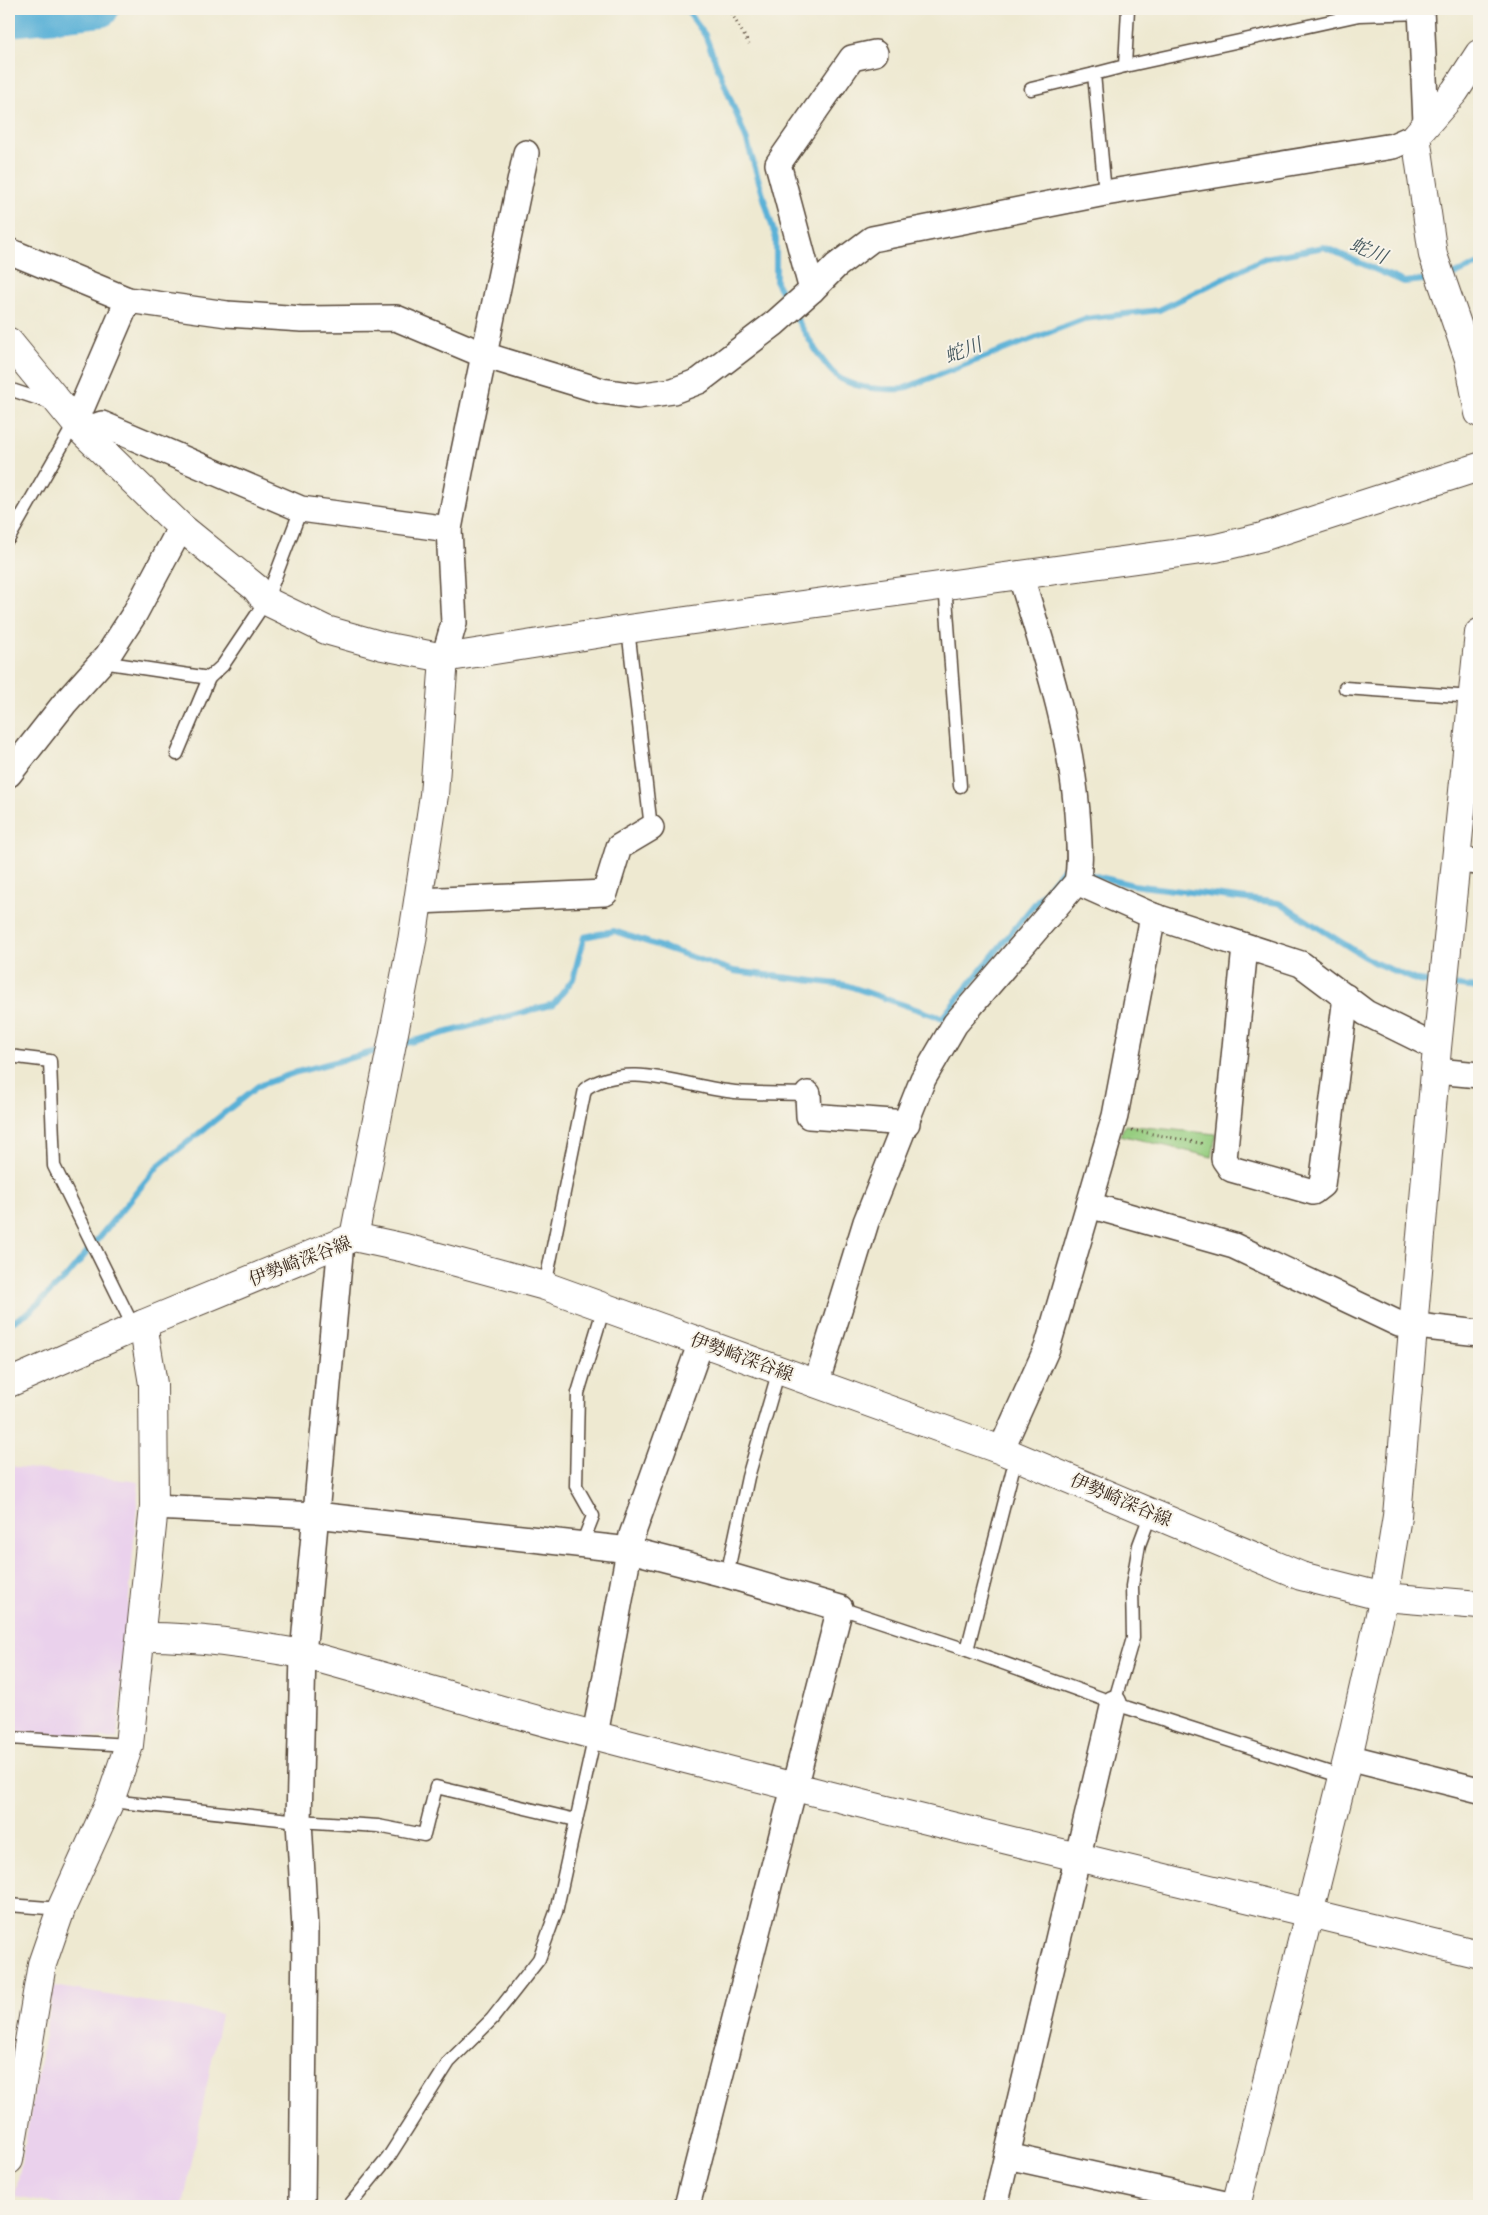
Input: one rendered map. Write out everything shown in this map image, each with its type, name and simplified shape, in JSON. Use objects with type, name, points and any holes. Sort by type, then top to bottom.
[{"type":"street","points":[[1421,11],[1421,130],[1433,255],[1469,359],[1479,413]]},
{"type":"street","points":[[812,290],[778,164],[852,58],[875,53]]},
{"type":"street","points":[[9,251],[128,300],[246,316],[302,319],[396,318],[484,355],[602,391],[637,396],[673,391],[699,381],[775,323],[836,266],[872,239],[1105,193],[1393,146],[1421,130],[1455,91],[1479,54]]},
{"type":"street","points":[[302,2206],[305,1928],[298,1821],[303,1654],[316,1515],[348,1240],[412,941],[434,795],[444,658],[454,623],[450,529],[526,153]]},
{"type":"street","points":[[73,420],[128,300]]},
{"type":"street","points":[[9,342],[73,420],[181,527],[256,588],[266,601],[326,630],[383,646],[444,658],[628,629],[1216,548],[1262,537],[1479,467]]},
{"type":"street","points":[[73,420],[102,424],[302,509],[450,529]]},
{"type":"street","points":[[9,774],[64,704],[102,662],[135,613],[181,527]]},
{"type":"street","points":[[816,1384],[866,1222],[923,1079],[955,1024],[1077,882],[1080,867],[1076,785],[1056,688],[1020,574]]},
{"type":"street","points":[[1008,2156],[1235,2206],[1345,1767],[1384,1596],[1397,1516],[1436,1060],[1468,861],[1473,697],[1479,633]]},
{"type":"street","points":[[418,901],[605,893],[619,847],[651,828]]},
{"type":"street","points":[[1077,882],[1154,916],[1301,964],[1346,998],[1436,1060],[1479,1075]]},
{"type":"street","points":[[1008,1454],[1047,1348],[1112,1126],[1154,916]]},
{"type":"street","points":[[1245,947],[1224,1159],[1231,1169],[1313,1192],[1322,1185],[1346,998]]},
{"type":"street","points":[[808,1094],[808,1116],[906,1123]]},
{"type":"street","points":[[1089,1205],[1234,1246],[1399,1324],[1479,1333]]},
{"type":"street","name":"伊勢崎深谷線","points":[[9,1383],[139,1326],[348,1240],[405,1248],[545,1286],[779,1370],[1008,1454],[1301,1576],[1384,1596],[1479,1605]]},
{"type":"street","points":[[9,2160],[17,2060],[42,1964],[61,1909],[110,1801],[129,1745],[154,1507],[153,1384],[139,1326]]},
{"type":"street","points":[[595,1735],[632,1535],[701,1342]]},
{"type":"street","points":[[154,1507],[316,1515],[630,1550],[727,1575],[840,1608],[687,2206]]},
{"type":"street","points":[[141,1638],[162,1637],[259,1646],[303,1654],[595,1735],[794,1786],[1077,1858],[1479,1954]]},
{"type":"street","points":[[995,2206],[1114,1703]]},
{"type":"street","points":[[1345,1767],[1479,1790]]},
{"type":"lane","points":[[1125,66],[1128,9]]},
{"type":"lane","points":[[1031,89],[1125,66],[1359,15],[1421,11]]},
{"type":"lane","points":[[1094,74],[1105,193]]},
{"type":"lane","points":[[9,389],[73,420],[9,538]]},
{"type":"lane","points":[[177,754],[209,678],[223,665],[266,601],[302,509]]},
{"type":"lane","points":[[945,584],[960,786]]},
{"type":"lane","points":[[628,629],[651,828]]},
{"type":"lane","points":[[102,662],[209,678]]},
{"type":"lane","points":[[1346,688],[1473,697]]},
{"type":"lane","points":[[9,1056],[50,1061],[54,1166],[139,1326]]},
{"type":"lane","points":[[545,1286],[585,1089],[594,1082],[632,1075],[734,1092],[808,1094]]},
{"type":"lane","points":[[582,1544],[593,1516],[576,1486],[578,1393],[604,1307]]},
{"type":"lane","points":[[727,1575],[748,1477],[779,1370]]},
{"type":"lane","points":[[967,1650],[1008,1454]]},
{"type":"lane","points":[[1114,1703],[1133,1638],[1132,1586],[1139,1544],[1151,1513]]},
{"type":"lane","points":[[840,1608],[967,1650],[1114,1703],[1345,1767]]},
{"type":"lane","points":[[349,2206],[388,2158],[449,2062],[492,2019],[539,1958],[556,1912],[595,1735]]},
{"type":"lane","points":[[9,1738],[129,1745]]},
{"type":"lane","points":[[110,1801],[298,1821],[378,1826],[424,1836],[436,1787],[576,1820]]},
{"type":"lane","points":[[9,1905],[61,1909]]},
{"type":"path","points":[[729,9],[749,44]]},
{"type":"path","points":[[1112,1126],[1225,1148]]},
{"type":"shaded area","points":[[9,1466],[139,1482],[117,1739],[9,1731]]},
{"type":"shaded area","points":[[54,1986],[221,2014],[183,2206],[68,2206],[15,2197]]},
{"type":"green space","points":[[1125,1125],[1216,1134],[1212,1157],[1120,1135]]},
{"type":"waterway","points":[[9,19],[101,9]]},
{"type":"waterway","name":"蛇川","points":[[686,9],[705,35],[747,141],[776,239],[776,282],[788,304]]},
{"type":"waterway","name":"蛇川","points":[[793,313],[821,358],[841,379],[855,385],[870,388],[902,389],[1084,319],[1159,310],[1265,258],[1324,247],[1404,282],[1433,279]]},
{"type":"waterway","name":"蛇川","points":[[1448,277],[1479,264]]},
{"type":"waterway","points":[[399,1045],[554,1004],[573,979],[584,937],[614,931],[734,971],[846,985],[942,1018],[1063,869],[1074,871]]},
{"type":"waterway","points":[[1087,874],[1133,885],[1279,903],[1373,962],[1418,981],[1438,983]]},
{"type":"waterway","points":[[1451,985],[1479,988]]},
{"type":"waterway","points":[[9,1324],[29,1312],[68,1275],[159,1165],[258,1086],[297,1072],[384,1049]]}]
